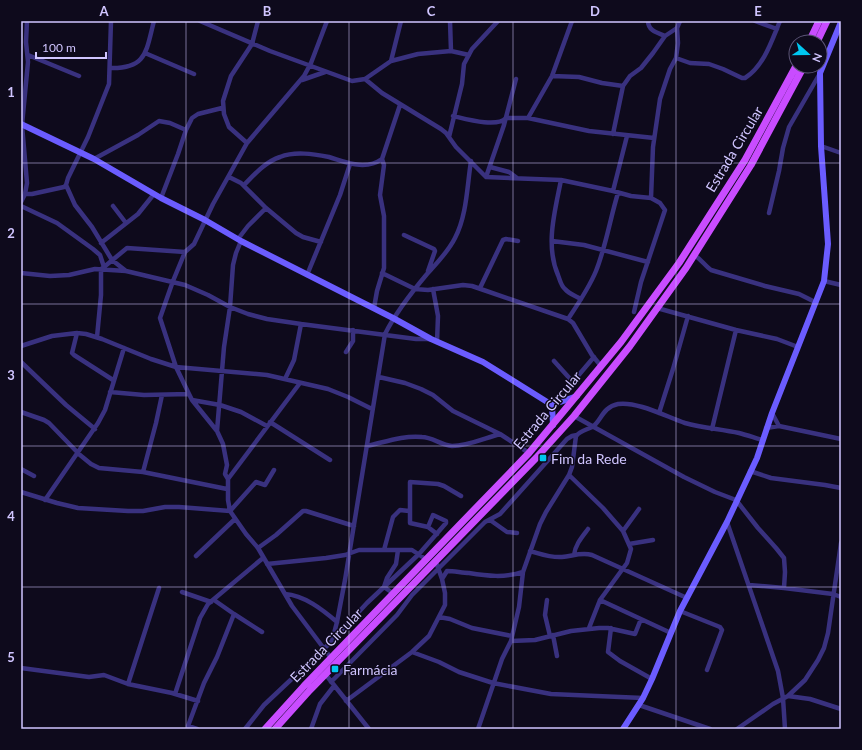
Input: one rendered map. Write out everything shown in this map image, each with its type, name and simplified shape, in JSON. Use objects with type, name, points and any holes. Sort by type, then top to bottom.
[{"type":"main road","points":[[812,34],[819,21]]},
{"type":"main road","points":[[821,34],[827,21]]},
{"type":"main road","name":"Estrada Circular","points":[[265,729],[304,686],[529,453],[621,342],[679,263],[745,160],[792,74]]},
{"type":"main road","name":"Estrada Circular","points":[[275,729],[310,690],[438,565],[574,416],[630,346],[694,255],[751,165],[800,74]]},
{"type":"street","points":[[21,202],[25,194],[26,183],[21,124],[28,55],[27,21]]},
{"type":"street","points":[[111,21],[109,84],[66,185],[75,205],[92,227],[112,260],[126,271]]},
{"type":"street","points":[[110,68],[127,68],[138,63],[145,53],[154,21]]},
{"type":"street","points":[[200,21],[252,44],[352,81],[365,79],[391,61],[418,54],[451,51],[469,55]]},
{"type":"street","points":[[247,143],[229,126],[222,108],[224,95],[229,81],[252,44],[258,21]]},
{"type":"street","points":[[228,479],[225,474],[226,465],[223,444],[217,430],[188,394],[176,367],[160,318],[172,281],[185,252],[194,244],[205,220],[247,143],[302,81],[310,66],[327,21]]},
{"type":"street","points":[[391,61],[400,21]]},
{"type":"street","points":[[450,21],[451,51]]},
{"type":"street","points":[[449,137],[462,84],[464,64],[475,46],[498,21]]},
{"type":"street","points":[[528,118],[552,76],[572,21]]},
{"type":"street","points":[[648,21],[651,30],[665,36]]},
{"type":"street","points":[[651,198],[651,168],[660,100],[670,69],[676,58],[678,43],[677,28],[680,21]]},
{"type":"street","points":[[755,21],[777,29]]},
{"type":"street","points":[[676,58],[690,63],[716,66],[745,78],[753,72],[762,59],[780,21]]},
{"type":"street","points":[[828,54],[841,22]]},
{"type":"street","points":[[613,134],[623,86],[630,76],[641,68],[654,53],[665,36],[677,28]]},
{"type":"street","points":[[145,53],[194,74]]},
{"type":"street","points":[[28,55],[79,76]]},
{"type":"street","points":[[302,81],[325,72]]},
{"type":"street","points":[[768,213],[776,184],[782,148],[789,127],[819,74]]},
{"type":"street","points":[[623,729],[643,698],[680,611],[757,458],[766,428],[824,281],[828,244],[821,146],[820,74]]},
{"type":"street","points":[[552,76],[574,76],[602,83],[623,86]]},
{"type":"street","points":[[486,177],[506,118],[516,78]]},
{"type":"street","points":[[365,79],[400,105],[442,129],[456,147],[486,177],[561,180],[631,196],[651,198],[660,203],[664,210],[634,312]]},
{"type":"street","points":[[374,308],[384,258],[384,216],[380,195],[384,165],[382,159],[400,105]]},
{"type":"street","points":[[161,198],[186,130],[195,116],[222,108]]},
{"type":"street","points":[[453,116],[480,122],[503,121],[506,118],[528,118],[589,131],[654,138]]},
{"type":"street","points":[[94,159],[160,121],[170,123],[186,130]]},
{"type":"street","points":[[21,124],[94,159],[161,198],[434,340],[483,362],[552,405]]},
{"type":"street","points":[[568,320],[592,280],[603,249],[627,136]]},
{"type":"street","points":[[821,146],[841,153]]},
{"type":"street","points":[[244,185],[266,164],[279,157],[291,154],[316,155],[350,164],[368,165],[382,159]]},
{"type":"street","points":[[332,641],[350,552],[385,334],[393,318],[415,289],[442,258],[455,239],[462,220],[471,161]]},
{"type":"street","points":[[308,275],[340,195],[350,164]]},
{"type":"street","points":[[490,167],[509,172],[517,178]]},
{"type":"street","points":[[229,177],[244,185],[266,208],[296,233],[303,237],[321,242]]},
{"type":"street","points":[[561,180],[555,212],[551,252],[562,286],[568,292],[581,299]]},
{"type":"street","points":[[25,194],[44,192],[64,187],[66,185]]},
{"type":"street","points":[[101,243],[138,214],[154,194]]},
{"type":"street","points":[[21,206],[57,223],[100,255],[102,268],[97,338]]},
{"type":"street","points":[[113,206],[126,223]]},
{"type":"street","points":[[217,430],[233,265],[240,240],[248,226],[266,208]]},
{"type":"street","points":[[404,235],[434,249],[435,252],[428,274]]},
{"type":"street","points":[[480,288],[503,240],[518,241]]},
{"type":"street","points":[[552,241],[603,249],[648,262]]},
{"type":"street","points":[[102,268],[127,248],[185,252]]},
{"type":"street","points":[[694,255],[711,270],[765,286],[799,294],[815,302]]},
{"type":"street","points":[[21,273],[50,276],[102,268],[126,271],[172,281],[196,289],[230,307],[254,316],[302,324],[434,340]]},
{"type":"street","points":[[382,273],[415,289],[464,286],[480,288],[568,320],[573,323],[601,366]]},
{"type":"street","points":[[824,281],[841,285]]},
{"type":"street","points":[[433,289],[438,316],[434,340]]},
{"type":"street","points":[[657,308],[736,330],[777,339],[798,347]]},
{"type":"street","points":[[659,413],[688,316]]},
{"type":"street","points":[[285,379],[294,360],[302,324]]},
{"type":"street","points":[[346,352],[352,341],[353,330]]},
{"type":"street","points":[[712,429],[736,330]]},
{"type":"street","points":[[77,333],[72,353],[113,380]]},
{"type":"street","points":[[21,346],[52,336],[77,333],[97,338],[176,367],[267,375],[328,389],[372,409]]},
{"type":"street","points":[[45,500],[95,429],[105,410],[124,348]]},
{"type":"street","points":[[554,360],[572,381],[594,357]]},
{"type":"street","points":[[21,362],[66,405],[95,429]]},
{"type":"street","points":[[379,377],[405,383],[433,395],[453,411],[500,434],[529,453]]},
{"type":"street","points":[[300,383],[228,479],[227,489],[230,511],[258,548],[285,594],[331,658]]},
{"type":"street","points":[[110,392],[144,395],[188,394]]},
{"type":"street","points":[[143,472],[162,394]]},
{"type":"street","points":[[552,405],[577,396]]},
{"type":"street","points":[[192,400],[220,405],[269,424],[330,460]]},
{"type":"street","points":[[311,729],[320,704],[333,684],[377,634],[397,615],[438,565],[485,522],[500,514],[568,439],[593,427],[602,414],[617,404],[628,404],[685,422],[712,429],[740,433],[762,440]]},
{"type":"street","points":[[552,405],[553,425]]},
{"type":"street","points":[[21,412],[49,423],[91,464],[99,468],[143,472],[227,489]]},
{"type":"street","points":[[772,413],[779,426]]},
{"type":"street","points":[[574,416],[696,483],[714,492],[736,500],[784,558],[784,588]]},
{"type":"street","points":[[766,428],[779,426],[841,439]]},
{"type":"street","points":[[367,446],[394,439],[423,436],[438,443],[451,446],[463,445],[500,434]]},
{"type":"street","points":[[478,729],[493,683],[511,639],[519,607],[522,572],[546,512],[569,475],[572,467],[577,435]]},
{"type":"street","points":[[21,469],[34,476]]},
{"type":"street","points":[[230,511],[256,482],[266,485],[274,470]]},
{"type":"street","points":[[750,471],[771,478],[841,488]]},
{"type":"street","points":[[569,475],[603,508],[623,531],[631,549],[623,569],[600,600],[589,628]]},
{"type":"street","points":[[437,534],[428,527],[410,523],[410,482],[438,484],[461,496]]},
{"type":"street","points":[[21,492],[45,500],[78,508],[143,511],[164,507],[230,511]]},
{"type":"street","points":[[384,550],[393,517],[400,510],[409,511]]},
{"type":"street","points":[[623,531],[639,510]]},
{"type":"street","points":[[258,548],[303,512],[310,512],[354,526]]},
{"type":"street","points":[[245,729],[264,705],[332,641],[384,587],[419,554],[445,526],[446,521],[433,516],[428,527]]},
{"type":"street","points":[[196,556],[235,519]]},
{"type":"street","points":[[490,520],[508,532],[516,533]]},
{"type":"street","points":[[726,522],[749,585],[786,697],[785,729]]},
{"type":"street","points":[[574,555],[576,546],[588,529]]},
{"type":"street","points":[[629,544],[653,540]]},
{"type":"street","points":[[737,729],[786,697],[805,680],[818,660],[824,648],[841,543]]},
{"type":"street","points":[[266,564],[326,558],[359,550],[412,550],[427,560]]},
{"type":"street","points":[[384,587],[387,578],[396,564],[398,550]]},
{"type":"street","points":[[530,551],[555,557],[564,557],[580,553],[592,555],[687,598]]},
{"type":"street","points":[[175,694],[204,609],[263,558]]},
{"type":"street","points":[[346,701],[412,652],[429,636],[445,605],[445,593],[438,565]]},
{"type":"street","points":[[442,580],[447,572],[452,571],[506,576],[522,572]]},
{"type":"street","points":[[749,585],[841,596]]},
{"type":"street","points":[[384,587],[394,594]]},
{"type":"street","points":[[128,684],[159,588]]},
{"type":"street","points":[[182,592],[213,601],[262,632]]},
{"type":"street","points":[[285,594],[293,594],[301,598],[325,612],[337,622]]},
{"type":"street","points":[[547,600],[545,615],[557,656]]},
{"type":"street","points":[[600,600],[671,633]]},
{"type":"street","points":[[680,611],[720,627],[722,630],[707,670]]},
{"type":"street","points":[[197,729],[188,726],[234,614]]},
{"type":"street","points":[[439,617],[450,619],[472,628],[511,639],[535,640],[589,628],[611,628],[635,634],[641,619]]},
{"type":"street","points":[[611,628],[608,652],[620,661],[652,679]]},
{"type":"street","points":[[371,629],[377,634]]},
{"type":"street","points":[[412,652],[439,662],[459,672],[493,683],[551,694],[643,698]]},
{"type":"street","points":[[21,668],[89,677],[104,675],[128,684],[175,694],[198,701]]},
{"type":"street","points":[[326,675],[369,729]]},
{"type":"street","points":[[786,697],[810,699],[841,709]]},
{"type":"street","points":[[639,705],[710,729]]},
{"type":"place","name":"Fim da Rede","points":[[543,458]]},
{"type":"place","name":"Farmácia","points":[[335,669]]}]
